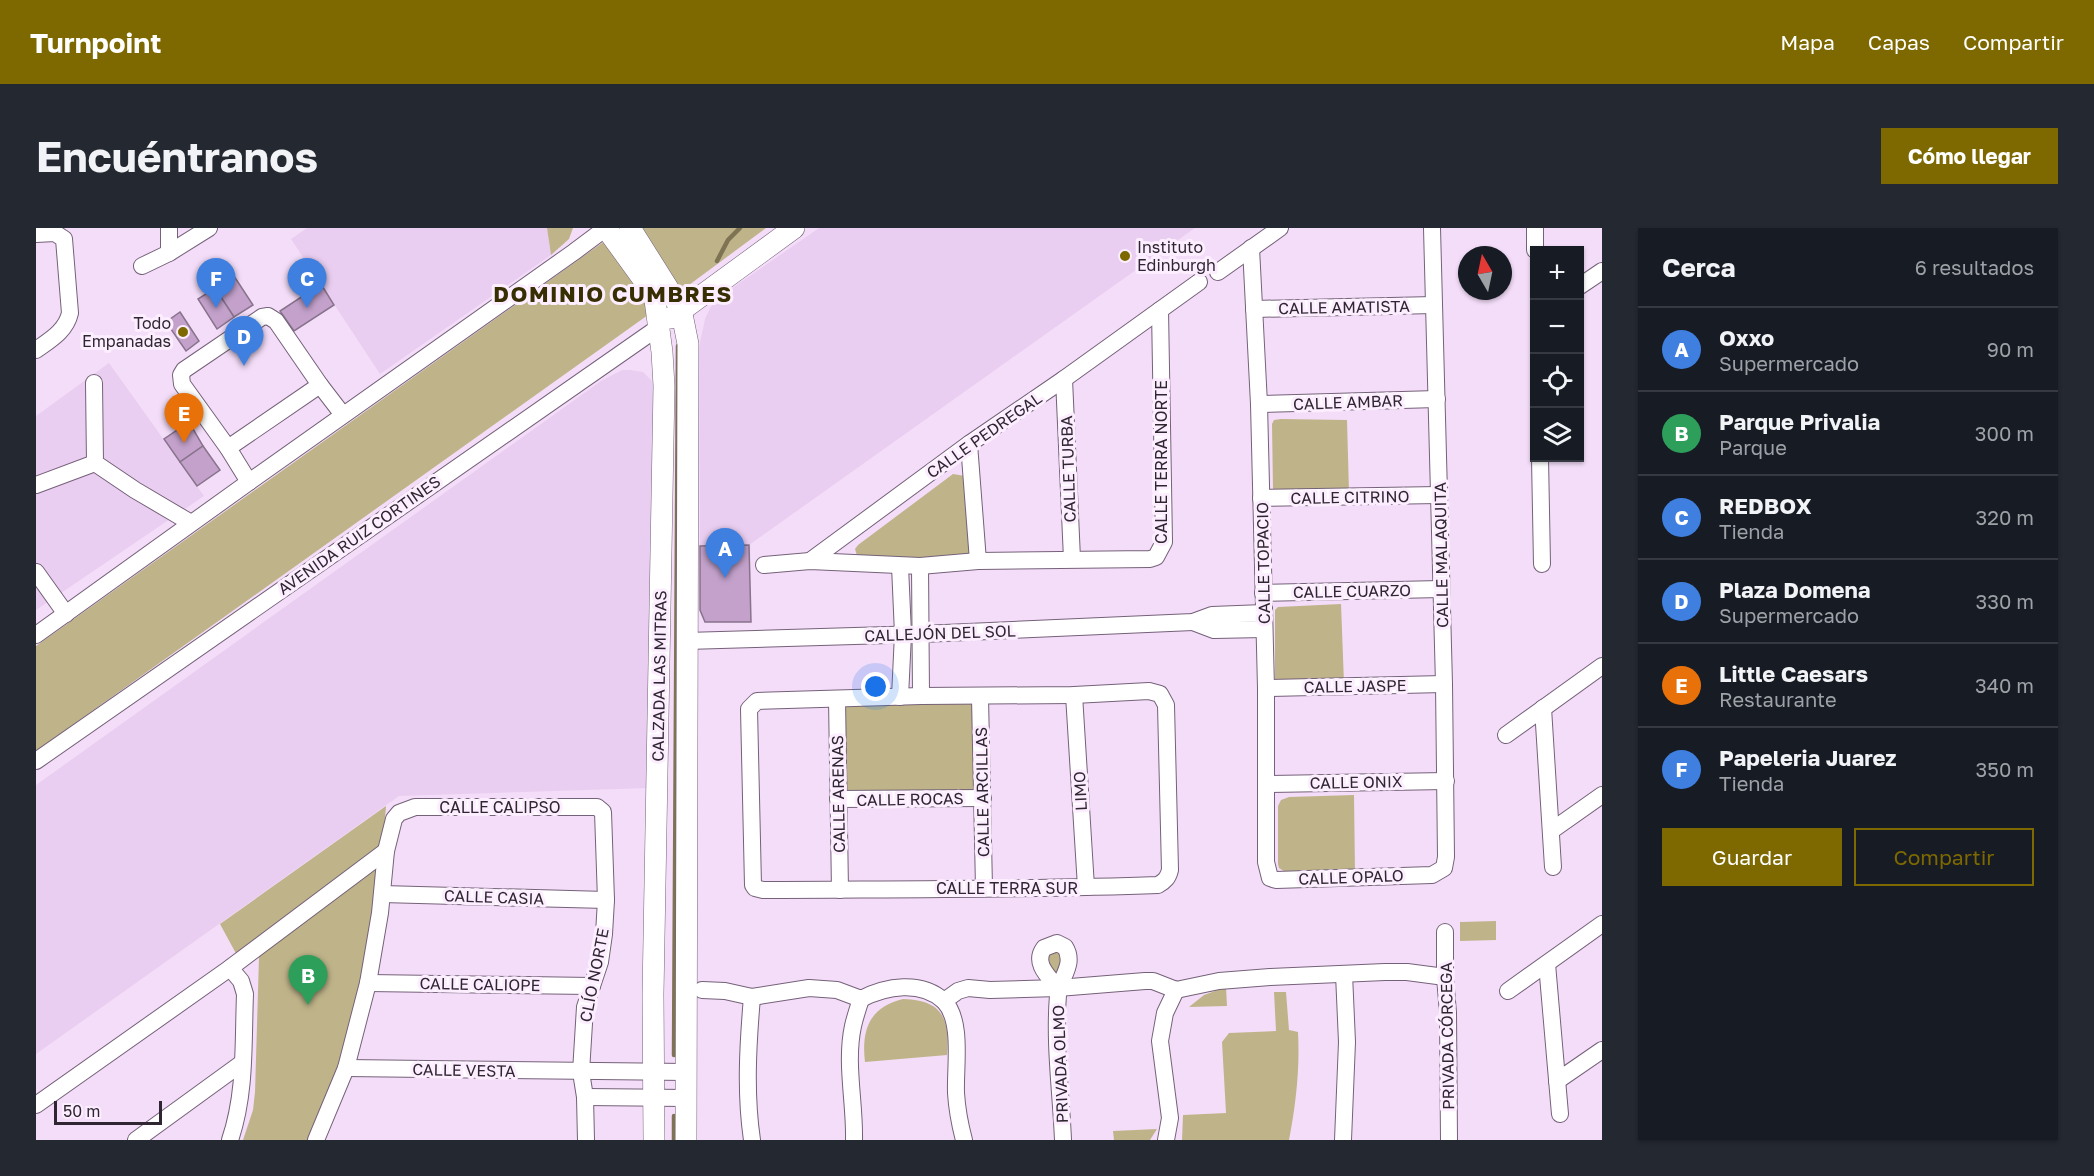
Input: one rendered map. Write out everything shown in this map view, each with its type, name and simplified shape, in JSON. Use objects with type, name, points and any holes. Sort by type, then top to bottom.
[{"type":"main road","name":"CALZADA LAS MITRAS","points":[[606,228],[643,279],[655,300],[664,387],[653,970],[654,1140]]},
{"type":"main road","name":"CALZADA LAS MITRAS","points":[[630,228],[681,309],[688,344],[686,1140]]},
{"type":"main road","name":"AVENIDA RUIZ CORTINES","points":[[659,327],[794,228]]},
{"type":"street","points":[[169,253],[170,228]]},
{"type":"street","points":[[142,266],[169,253],[209,228]]},
{"type":"street","points":[[574,252],[583,228]]},
{"type":"street","points":[[36,635],[606,228]]},
{"type":"street","points":[[1218,272],[1280,228]]},
{"type":"street","name":"CALLE MALAQUITA","points":[[1432,228],[1446,781],[1445,864],[1441,871],[1432,875]]},
{"type":"street","points":[[1535,228],[1535,246]]},
{"type":"street","points":[[36,234],[55,233],[64,239],[70,313],[67,323],[58,334],[36,350]]},
{"type":"street","name":"CALLE TOPACIO","points":[[1251,248],[1262,498],[1266,688],[1266,862],[1270,878]]},
{"type":"street","points":[[1584,283],[1602,271]]},
{"type":"street","name":"CALLE PEDREGAL","points":[[810,561],[969,444],[1199,282]]},
{"type":"street","name":"CALLE AMATISTA","points":[[1254,309],[1434,305]]},
{"type":"street","name":"CALLE TERRA NORTE","points":[[764,565],[810,561],[920,566],[978,561],[1150,559],[1156,556],[1162,548],[1160,310]]},
{"type":"street","points":[[249,482],[228,448],[182,384],[181,375],[184,370],[262,317],[268,316],[276,321],[320,386],[344,415]]},
{"type":"street","name":"AVENIDA RUIZ CORTINES","points":[[36,761],[659,327]]},
{"type":"street","points":[[36,334],[58,334]]},
{"type":"street","name":"CALLE TURBA","points":[[1064,379],[1072,559]]},
{"type":"street","points":[[94,383],[94,463]]},
{"type":"street","points":[[228,448],[320,386]]},
{"type":"street","name":"CALLE AMBAR","points":[[1259,404],[1437,399]]},
{"type":"street","points":[[969,444],[978,561]]},
{"type":"street","points":[[1540,462],[1542,564]]},
{"type":"street","points":[[36,485],[94,463]]},
{"type":"street","points":[[94,463],[191,523]]},
{"type":"street","name":"CALLE CITRINO","points":[[1262,498],[1439,495]]},
{"type":"street","points":[[900,566],[903,634],[900,697]]},
{"type":"street","points":[[920,566],[921,696]]},
{"type":"street","points":[[36,572],[66,614]]},
{"type":"street","name":"CALLE CUARZO","points":[[1263,593],[1441,590]]},
{"type":"street","name":"CALLEJÓN DEL SOL","points":[[686,641],[922,634],[1193,622],[1212,615],[1264,621]]},
{"type":"street","points":[[1506,735],[1602,666]]},
{"type":"street","name":"CALLE JASPE","points":[[1266,688],[1444,684]]},
{"type":"street","name":"CALLE TERRA SUR","points":[[1156,692],[1162,696],[1166,705],[1169,874],[1158,885],[840,890],[763,890],[755,888],[751,881],[750,705],[763,700],[921,696],[980,697],[1156,692]]},
{"type":"street","name":"LIMO","points":[[1074,695],[1086,887]]},
{"type":"street","name":"CALLE ARCILLAS","points":[[980,697],[984,888]]},
{"type":"street","name":"CALLE ARENAS","points":[[837,699],[840,890]]},
{"type":"street","points":[[1543,708],[1553,867]]},
{"type":"street","name":"CALLE ONIX","points":[[1267,784],[1446,781]]},
{"type":"street","points":[[1551,831],[1602,795]]},
{"type":"street","name":"CALLE ROCAS","points":[[838,799],[983,798]]},
{"type":"street","name":"CALLE CALIPSO","points":[[386,851],[394,819],[399,813],[415,807],[597,807],[602,810]]},
{"type":"street","name":"CLÍO NORTE","points":[[586,1140],[585,1097],[581,1072],[585,1007],[600,962],[606,900],[604,814],[602,810]]},
{"type":"street","points":[[316,1140],[346,1068],[368,983],[382,894],[386,851]]},
{"type":"street","points":[[36,1105],[230,968],[386,851]]},
{"type":"street","name":"CALLE OPALO","points":[[1270,878],[1432,875]]},
{"type":"street","name":"CALLE CASIA","points":[[382,894],[606,900]]},
{"type":"street","points":[[1508,991],[1602,924]]},
{"type":"street","name":"PRIVADA CÓRCEGA","points":[[1445,933],[1444,977],[1448,1006],[1449,1140]]},
{"type":"street","points":[[1547,964],[1560,1114]]},
{"type":"street","points":[[230,968],[241,981],[245,994],[242,1093],[230,1140]]},
{"type":"street","points":[[944,1001],[957,991],[969,988],[990,990],[1058,988],[1153,981],[1176,990],[1231,980],[1344,974],[1407,972],[1444,977]]},
{"type":"street","points":[[1342,1139],[1347,1042],[1344,974]]},
{"type":"street","name":"CALLE CALIOPE","points":[[368,983],[592,986]]},
{"type":"street","points":[[854,1140],[852,1028],[861,999],[873,993],[903,986],[938,996],[951,1009],[955,1027],[956,1095],[964,1140]]},
{"type":"street","points":[[702,990],[725,991],[752,997],[809,988],[837,990],[861,999]]},
{"type":"street","name":"PRIVADA OLMO","points":[[1058,988],[1057,1060],[1063,1140]]},
{"type":"street","points":[[1166,1140],[1170,1118],[1160,1041],[1165,1013],[1176,990]]},
{"type":"street","points":[[752,997],[748,1047],[748,1116],[752,1140]]},
{"type":"street","points":[[1557,1081],[1602,1050]]},
{"type":"street","points":[[136,1140],[242,1064]]},
{"type":"street","name":"CALLE VESTA","points":[[346,1068],[686,1072]]},
{"type":"street","points":[[585,1097],[686,1098]]},
{"type":"shaded area","points":[[307,228],[547,228],[551,255],[380,374],[291,239]]},
{"type":"shaded area","points":[[547,228],[573,228],[569,239],[551,255]]},
{"type":"shaded area","points":[[623,228],[766,228],[662,305],[36,751],[36,646]]},
{"type":"shaded area","points":[[819,228],[1195,228],[749,545],[700,546],[699,347],[705,319],[718,298]]},
{"type":"shaded area","points":[[109,363],[204,496],[36,610],[36,416]]},
{"type":"shaded area","points":[[622,370],[643,372],[651,380],[656,393],[648,788],[399,796],[36,1054],[36,785],[601,381]]},
{"type":"shaded area","points":[[1274,420],[1347,420],[1349,492],[1273,490],[1272,424]]},
{"type":"shaded area","points":[[953,474],[965,476],[971,551],[965,558],[858,559],[855,549],[858,545]]},
{"type":"shaded area","points":[[1341,604],[1344,683],[1275,684],[1275,610],[1278,607]]},
{"type":"shaded area","points":[[980,697],[983,798],[838,799],[837,699]]},
{"type":"shaded area","points":[[1354,795],[1355,872],[1287,873],[1279,868],[1278,806],[1281,800],[1289,797]]},
{"type":"shaded area","points":[[386,806],[378,908],[344,1062],[311,1140],[243,1140],[253,1110],[255,1092],[259,957],[239,959],[220,924]]},
{"type":"shaded area","points":[[1496,921],[1496,940],[1460,941],[1460,922]]},
{"type":"shaded area","points":[[1058,945],[1065,970],[1050,976],[1045,948]]},
{"type":"shaded area","points":[[1226,987],[1227,1006],[1189,1007],[1204,995]]},
{"type":"shaded area","points":[[1274,992],[1286,992],[1289,1030],[1298,1032],[1297,1086],[1289,1140],[1182,1140],[1183,1115],[1226,1113],[1222,1042],[1229,1033],[1276,1031]]},
{"type":"shaded area","points":[[903,999],[927,1003],[941,1014],[947,1031],[947,1055],[865,1062],[865,1039],[870,1021],[883,1008]]},
{"type":"shaded area","points":[[1157,1129],[1150,1140],[1114,1140],[1113,1131]]},
{"type":"building","points":[[234,276],[253,305],[234,317],[215,288]]},
{"type":"building","points":[[321,284],[334,305],[294,331],[280,311]]},
{"type":"building","points":[[215,288],[234,317],[217,329],[198,299]]},
{"type":"building","name":"Todo Empanadas","points":[[180,312],[199,341],[186,351],[166,322]]},
{"type":"building","points":[[189,422],[203,446],[180,462],[164,439]]},
{"type":"building","points":[[203,446],[220,470],[197,486],[180,462]]},
{"type":"building","points":[[749,545],[751,622],[705,622],[700,610],[700,546]]},
{"type":"waterway","points":[[717,261],[728,240],[740,228]]},
{"type":"waterway","points":[[674,1055],[678,346]]},
{"type":"waterway","points":[[674,1116],[674,1140]]},
{"type":"place","name":"Instituto Edinburgh","points":[[1125,256]]},
{"type":"place","name":"Papeleria Juarez","points":[[216,308]]},
{"type":"place","name":"REDBOX","points":[[307,308]]},
{"type":"place","name":"Todo Empanadas","points":[[183,332]]},
{"type":"place","name":"Plaza Domena","points":[[244,366]]},
{"type":"place","name":"Little Caesars","points":[[184,443]]},
{"type":"place","name":"Oxxo","points":[[725,578]]},
{"type":"place","name":"Parque Privalia","points":[[308,1005]]},
{"type":"district","name":"DOMINIO CUMBRES","points":[[613,293]]}]
